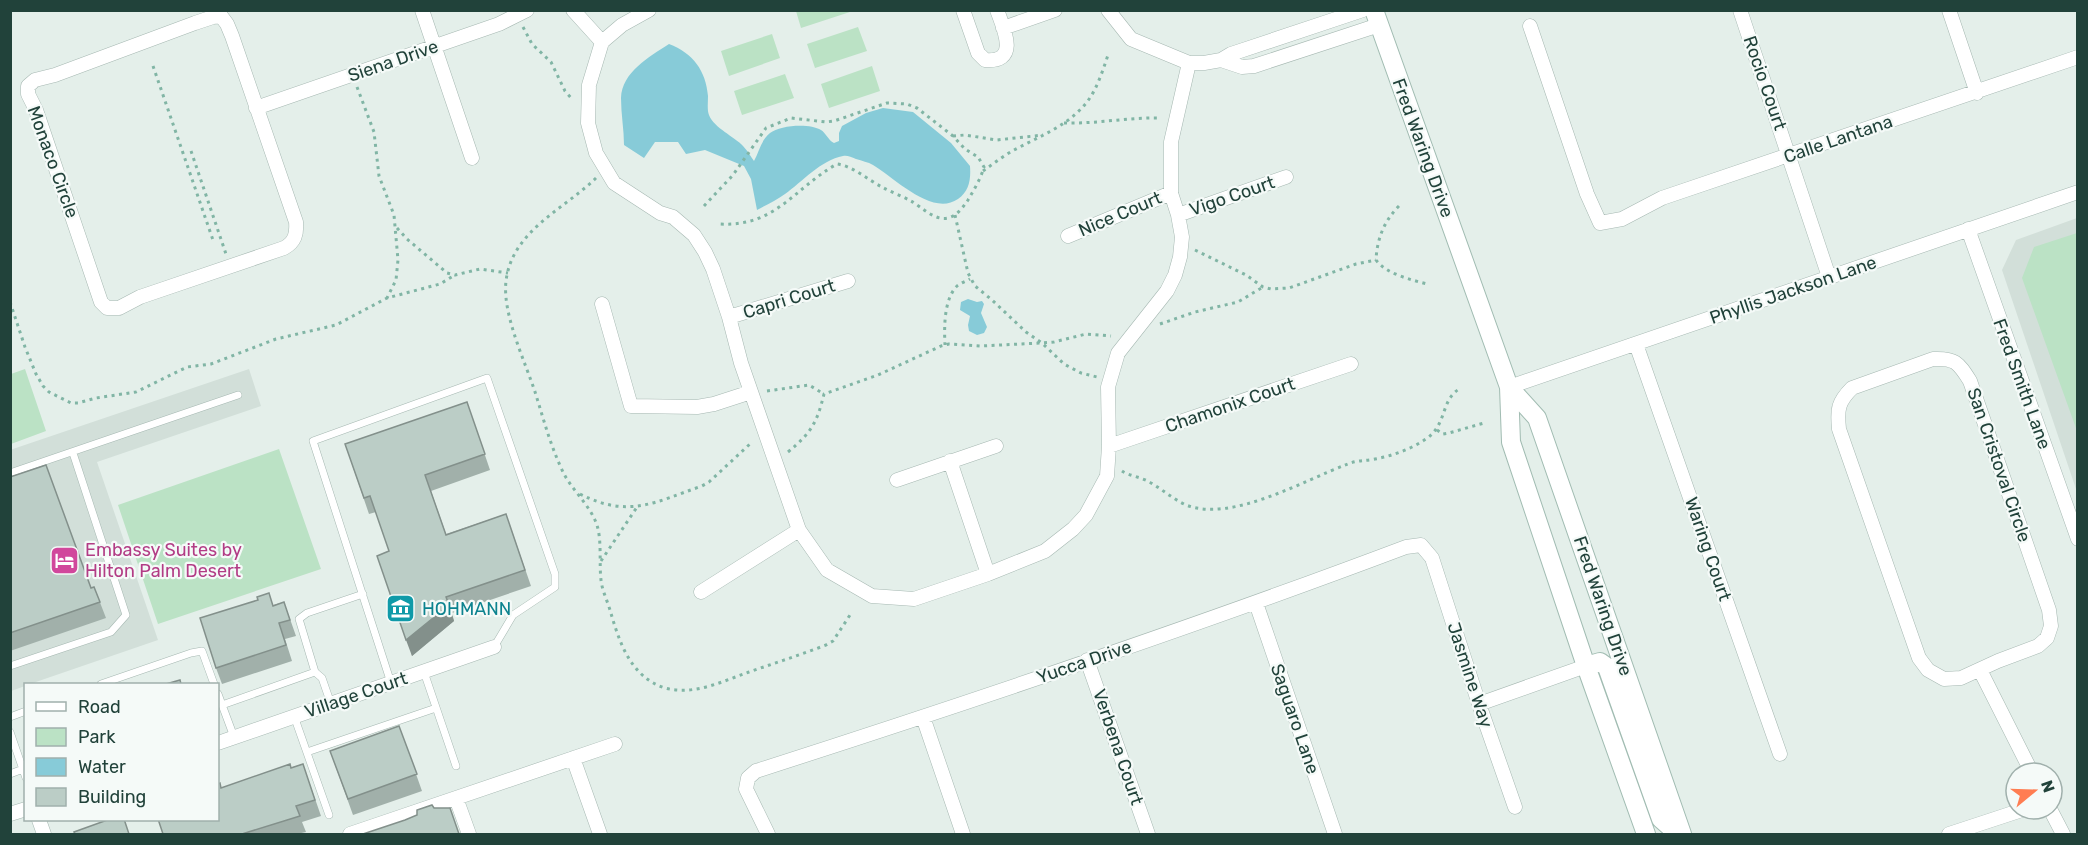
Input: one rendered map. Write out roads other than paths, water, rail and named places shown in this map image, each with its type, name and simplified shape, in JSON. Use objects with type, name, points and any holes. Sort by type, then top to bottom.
[{"type":"main road","name":"Fred Waring Drive","points":[[1376,18],[1509,387],[1510,442],[1646,834]]},
{"type":"main road","name":"Fred Waring Drive","points":[[1509,387],[1538,418],[1680,834]]},
{"type":"main road","points":[[1586,666],[1600,662],[1607,667],[1661,819],[1680,834]]},
{"type":"street","points":[[422,10],[472,158]]},
{"type":"street","name":"Siena Drive","points":[[256,108],[499,24],[527,10]]},
{"type":"street","points":[[573,10],[602,42]]},
{"type":"street","points":[[649,10],[622,25],[602,42],[589,85],[588,123],[596,153],[614,183],[660,213],[673,217],[694,235],[705,252],[714,269],[751,392],[799,530],[827,570],[872,596],[914,599],[988,574],[1045,551],[1073,529],[1086,515],[1107,476],[1108,387],[1118,353],[1167,291],[1180,257],[1182,237],[1171,193],[1172,142],[1189,63]]},
{"type":"street","points":[[963,10],[978,53],[985,60],[995,61],[1003,55],[1007,47],[1004,28],[997,10]]},
{"type":"street","points":[[1004,28],[1055,10]]},
{"type":"street","points":[[1108,10],[1131,39],[1189,63],[1221,60],[1231,54],[1363,10]]},
{"type":"street","name":"Rocio Court","points":[[1740,10],[1829,277]]},
{"type":"street","points":[[1949,10],[1977,93]]},
{"type":"street","name":"Monaco Circle","points":[[221,16],[230,30],[256,108],[297,222],[292,243],[140,297],[119,308],[107,308],[102,302],[36,110],[28,94],[28,86],[35,80],[221,16]]},
{"type":"street","points":[[1221,60],[1242,67],[1254,66],[1376,18]]},
{"type":"street","name":"Calle Lantana","points":[[1530,26],[1587,194],[1600,223],[1622,219],[1662,198],[2078,57]]},
{"type":"street","points":[[1272,40],[1279,58]]},
{"type":"street","name":"Vigo Court","points":[[1178,215],[1286,177]]},
{"type":"street","name":"Phyllis Jackson Lane","points":[[1509,387],[2078,192]]},
{"type":"street","name":"Nice Court","points":[[1068,236],[1171,193]]},
{"type":"street","name":"Fred Smith Lane","points":[[1968,230],[2078,538]]},
{"type":"street","name":"Capri Court","points":[[729,317],[848,281]]},
{"type":"street","points":[[602,304],[631,406],[697,407],[751,392]]},
{"type":"street","name":"Waring Court","points":[[1636,344],[1780,754]]},
{"type":"street","name":"San Cristoval Circle","points":[[1933,359],[1948,359],[1962,368],[1970,381],[2049,610],[2051,626],[2047,638],[2038,646],[1980,670],[1961,678],[1944,679],[1928,670],[1919,658],[1839,429],[1837,412],[1843,398],[1852,388],[1933,359]]},
{"type":"street","name":"Chamonix Court","points":[[1109,446],[1351,364]]},
{"type":"street","points":[[897,480],[996,446]]},
{"type":"street","points":[[950,461],[988,574]]},
{"type":"street","points":[[701,592],[799,530]]},
{"type":"street","name":"Yucca Drive","points":[[768,834],[746,789],[748,778],[756,771],[923,717],[1256,603],[1406,547],[1421,545]]},
{"type":"street","name":"Jasmine Way","points":[[1421,545],[1432,558],[1515,807]]},
{"type":"street","name":"Saguaro Lane","points":[[1256,603],[1335,834]]},
{"type":"street","name":"Village Court","points":[[219,743],[495,647]]},
{"type":"street","name":"Verbena Court","points":[[1087,660],[1148,834]]},
{"type":"street","points":[[1479,704],[1586,666]]},
{"type":"street","points":[[1980,670],[2026,761]]},
{"type":"street","points":[[923,717],[963,834]]},
{"type":"street","points":[[350,834],[615,744]]},
{"type":"street","points":[[573,758],[600,834]]},
{"type":"street","points":[[456,798],[469,834]]},
{"type":"street","points":[[1949,834],[2004,816]]},
{"type":"lane","points":[[391,683],[313,441],[487,378],[555,574],[555,586],[513,615],[495,647]]},
{"type":"lane","points":[[10,473],[238,395]]},
{"type":"lane","points":[[10,666],[111,632],[126,615],[73,453]]},
{"type":"lane","points":[[331,704],[322,678],[315,672],[299,619],[307,613],[363,594]]},
{"type":"lane","points":[[104,683],[202,651],[214,683]]},
{"type":"lane","points":[[222,705],[315,672]]},
{"type":"lane","points":[[424,672],[456,766]]},
{"type":"lane","points":[[219,697],[234,737]]},
{"type":"lane","points":[[307,752],[436,708]]},
{"type":"lane","points":[[294,716],[329,815]]},
{"type":"lane","points":[[10,732],[24,772]]},
{"type":"lane","points":[[10,774],[23,769]]},
{"type":"water","points":[[669,44],[685,52],[697,64],[707,87],[709,115],[720,128],[743,146],[754,161],[764,139],[775,130],[810,126],[821,130],[834,143],[839,141],[842,126],[866,113],[883,108],[913,112],[951,143],[970,166],[970,180],[967,189],[958,199],[948,203],[925,200],[871,164],[845,156],[827,162],[782,196],[757,210],[751,179],[744,166],[705,150],[686,154],[678,142],[655,142],[644,158],[624,145],[621,98],[626,80],[631,73]]},
{"type":"water","points":[[968,299],[982,301],[984,304],[981,313],[987,327],[984,333],[977,335],[969,331],[970,316],[960,310],[961,302]]},
{"type":"place","name":"Embassy Suites by Hilton Palm Desert","points":[[64,560]]},
{"type":"place","name":"HOHMANN","points":[[401,609]]}]
